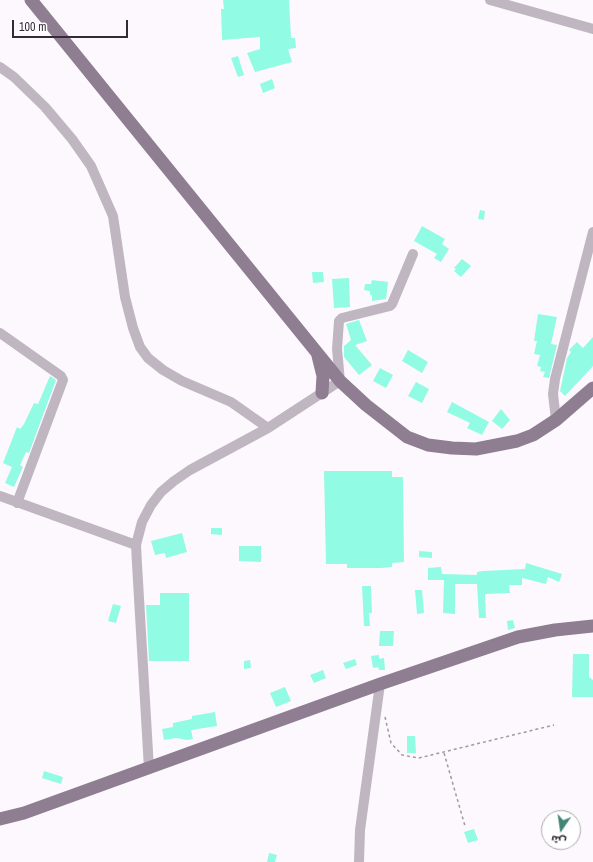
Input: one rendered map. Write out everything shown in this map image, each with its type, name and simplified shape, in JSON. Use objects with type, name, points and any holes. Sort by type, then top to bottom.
[{"type":"main road","points":[[30,0],[262,286],[318,352],[340,381],[366,406],[407,437],[428,445],[452,448],[498,446],[533,435],[556,420],[593,388]]},
{"type":"main road","points":[[318,352],[322,376],[322,393]]},
{"type":"main road","points":[[0,819],[24,813],[149,769],[380,684],[518,637],[555,630],[593,626]]},
{"type":"street","points":[[490,0],[593,30]]},
{"type":"street","points":[[0,67],[14,77],[45,107],[92,166],[113,216],[125,297],[133,328],[140,347],[148,358],[163,370],[182,381],[231,402],[268,428]]},
{"type":"street","points":[[556,420],[553,394],[555,379],[593,232]]},
{"type":"street","points":[[149,769],[143,697],[136,545],[142,522],[151,505],[161,492],[174,481],[190,470],[268,428],[340,381],[337,349],[339,321],[342,318],[390,306],[413,254]]},
{"type":"street","points":[[0,335],[61,376],[63,380],[17,503]]},
{"type":"street","points":[[0,496],[136,545]]},
{"type":"street","points":[[359,862],[360,830],[380,684]]},
{"type":"path","points":[[384,716],[390,743],[402,755],[419,758],[554,725]]},
{"type":"path","points":[[444,753],[465,826]]},
{"type":"building","points":[[223,0],[289,0],[291,38],[295,38],[296,48],[288,49],[292,62],[255,72],[247,53],[260,49],[260,37],[222,40],[221,9],[224,9]]},
{"type":"building","points":[[238,56],[244,75],[238,77],[231,58]]},
{"type":"building","points":[[272,79],[275,88],[263,93],[260,84]]},
{"type":"building","points":[[480,210],[485,211],[484,220],[478,219]]},
{"type":"building","points":[[422,226],[445,239],[442,244],[449,249],[441,262],[434,258],[437,254],[414,241]]},
{"type":"building","points":[[462,259],[471,266],[461,277],[454,271],[456,269],[454,268]]},
{"type":"building","points":[[312,272],[323,272],[324,282],[313,283]]},
{"type":"building","points":[[349,278],[350,307],[334,308],[332,279]]},
{"type":"building","points":[[372,280],[388,282],[386,299],[372,301],[370,291],[364,290],[365,284],[371,284]]},
{"type":"building","points":[[538,314],[557,317],[551,344],[557,345],[549,378],[543,377],[545,372],[540,371],[541,367],[537,366],[540,355],[534,354],[537,341],[534,341]]},
{"type":"building","points":[[359,320],[367,341],[355,345],[372,365],[359,375],[344,357],[344,346],[351,340],[346,324]]},
{"type":"building","points":[[593,337],[593,366],[565,396],[560,391],[567,358],[571,352],[569,350],[577,342],[583,348]]},
{"type":"building","points":[[408,350],[428,362],[422,373],[402,361]]},
{"type":"building","points":[[380,368],[393,375],[386,388],[373,381]]},
{"type":"building","points":[[50,376],[56,380],[29,453],[26,452],[20,465],[23,467],[14,487],[5,483],[12,467],[3,463],[17,427],[20,429],[24,424],[34,403],[38,404]]},
{"type":"building","points":[[416,382],[429,389],[422,403],[408,396]]},
{"type":"building","points":[[452,402],[489,422],[482,435],[467,428],[470,423],[447,412]]},
{"type":"building","points":[[501,409],[510,420],[502,429],[492,421]]},
{"type":"building","points":[[324,471],[392,471],[392,477],[403,477],[404,562],[392,563],[392,567],[381,568],[347,568],[347,564],[326,564]]},
{"type":"building","points":[[211,528],[222,528],[222,535],[211,534]]},
{"type":"building","points":[[182,533],[187,552],[166,558],[165,553],[155,555],[151,541]]},
{"type":"building","points":[[239,546],[261,546],[261,562],[239,561]]},
{"type":"building","points":[[419,551],[432,552],[432,558],[419,557]]},
{"type":"building","points":[[526,563],[562,574],[559,582],[548,577],[546,584],[522,578],[522,585],[509,585],[510,593],[485,594],[486,618],[479,618],[477,584],[455,584],[455,614],[443,613],[444,580],[428,580],[428,568],[441,567],[442,574],[477,575],[477,572],[483,571],[525,569]]},
{"type":"building","points":[[362,586],[371,586],[372,613],[369,613],[370,626],[364,626]]},
{"type":"building","points":[[415,590],[422,590],[424,613],[417,614]]},
{"type":"building","points":[[160,593],[189,593],[189,661],[149,661],[146,605],[160,605]]},
{"type":"building","points":[[113,604],[121,606],[116,623],[108,621]]},
{"type":"building","points":[[513,620],[515,628],[508,630],[507,621]]},
{"type":"building","points":[[380,631],[394,631],[393,646],[379,646]]},
{"type":"building","points":[[573,654],[589,654],[589,677],[593,680],[593,697],[572,697]]},
{"type":"building","points":[[379,655],[379,659],[384,658],[385,670],[379,670],[378,667],[373,668],[371,656]]},
{"type":"building","points":[[355,659],[357,665],[346,669],[343,663]]},
{"type":"building","points":[[250,660],[251,668],[244,669],[244,661]]},
{"type":"building","points":[[323,670],[326,678],[314,683],[310,675]]},
{"type":"building","points":[[285,687],[291,701],[276,707],[270,693]]},
{"type":"building","points":[[215,712],[217,726],[191,730],[193,739],[187,740],[176,738],[164,740],[162,729],[173,727],[173,723],[192,719],[192,716]]},
{"type":"building","points":[[407,736],[415,736],[416,753],[407,753]]},
{"type":"building","points":[[44,771],[63,777],[61,784],[42,778]]},
{"type":"building","points":[[474,829],[478,840],[468,843],[464,832]]},
{"type":"building","points":[[269,853],[277,855],[275,862],[267,862]]}]
